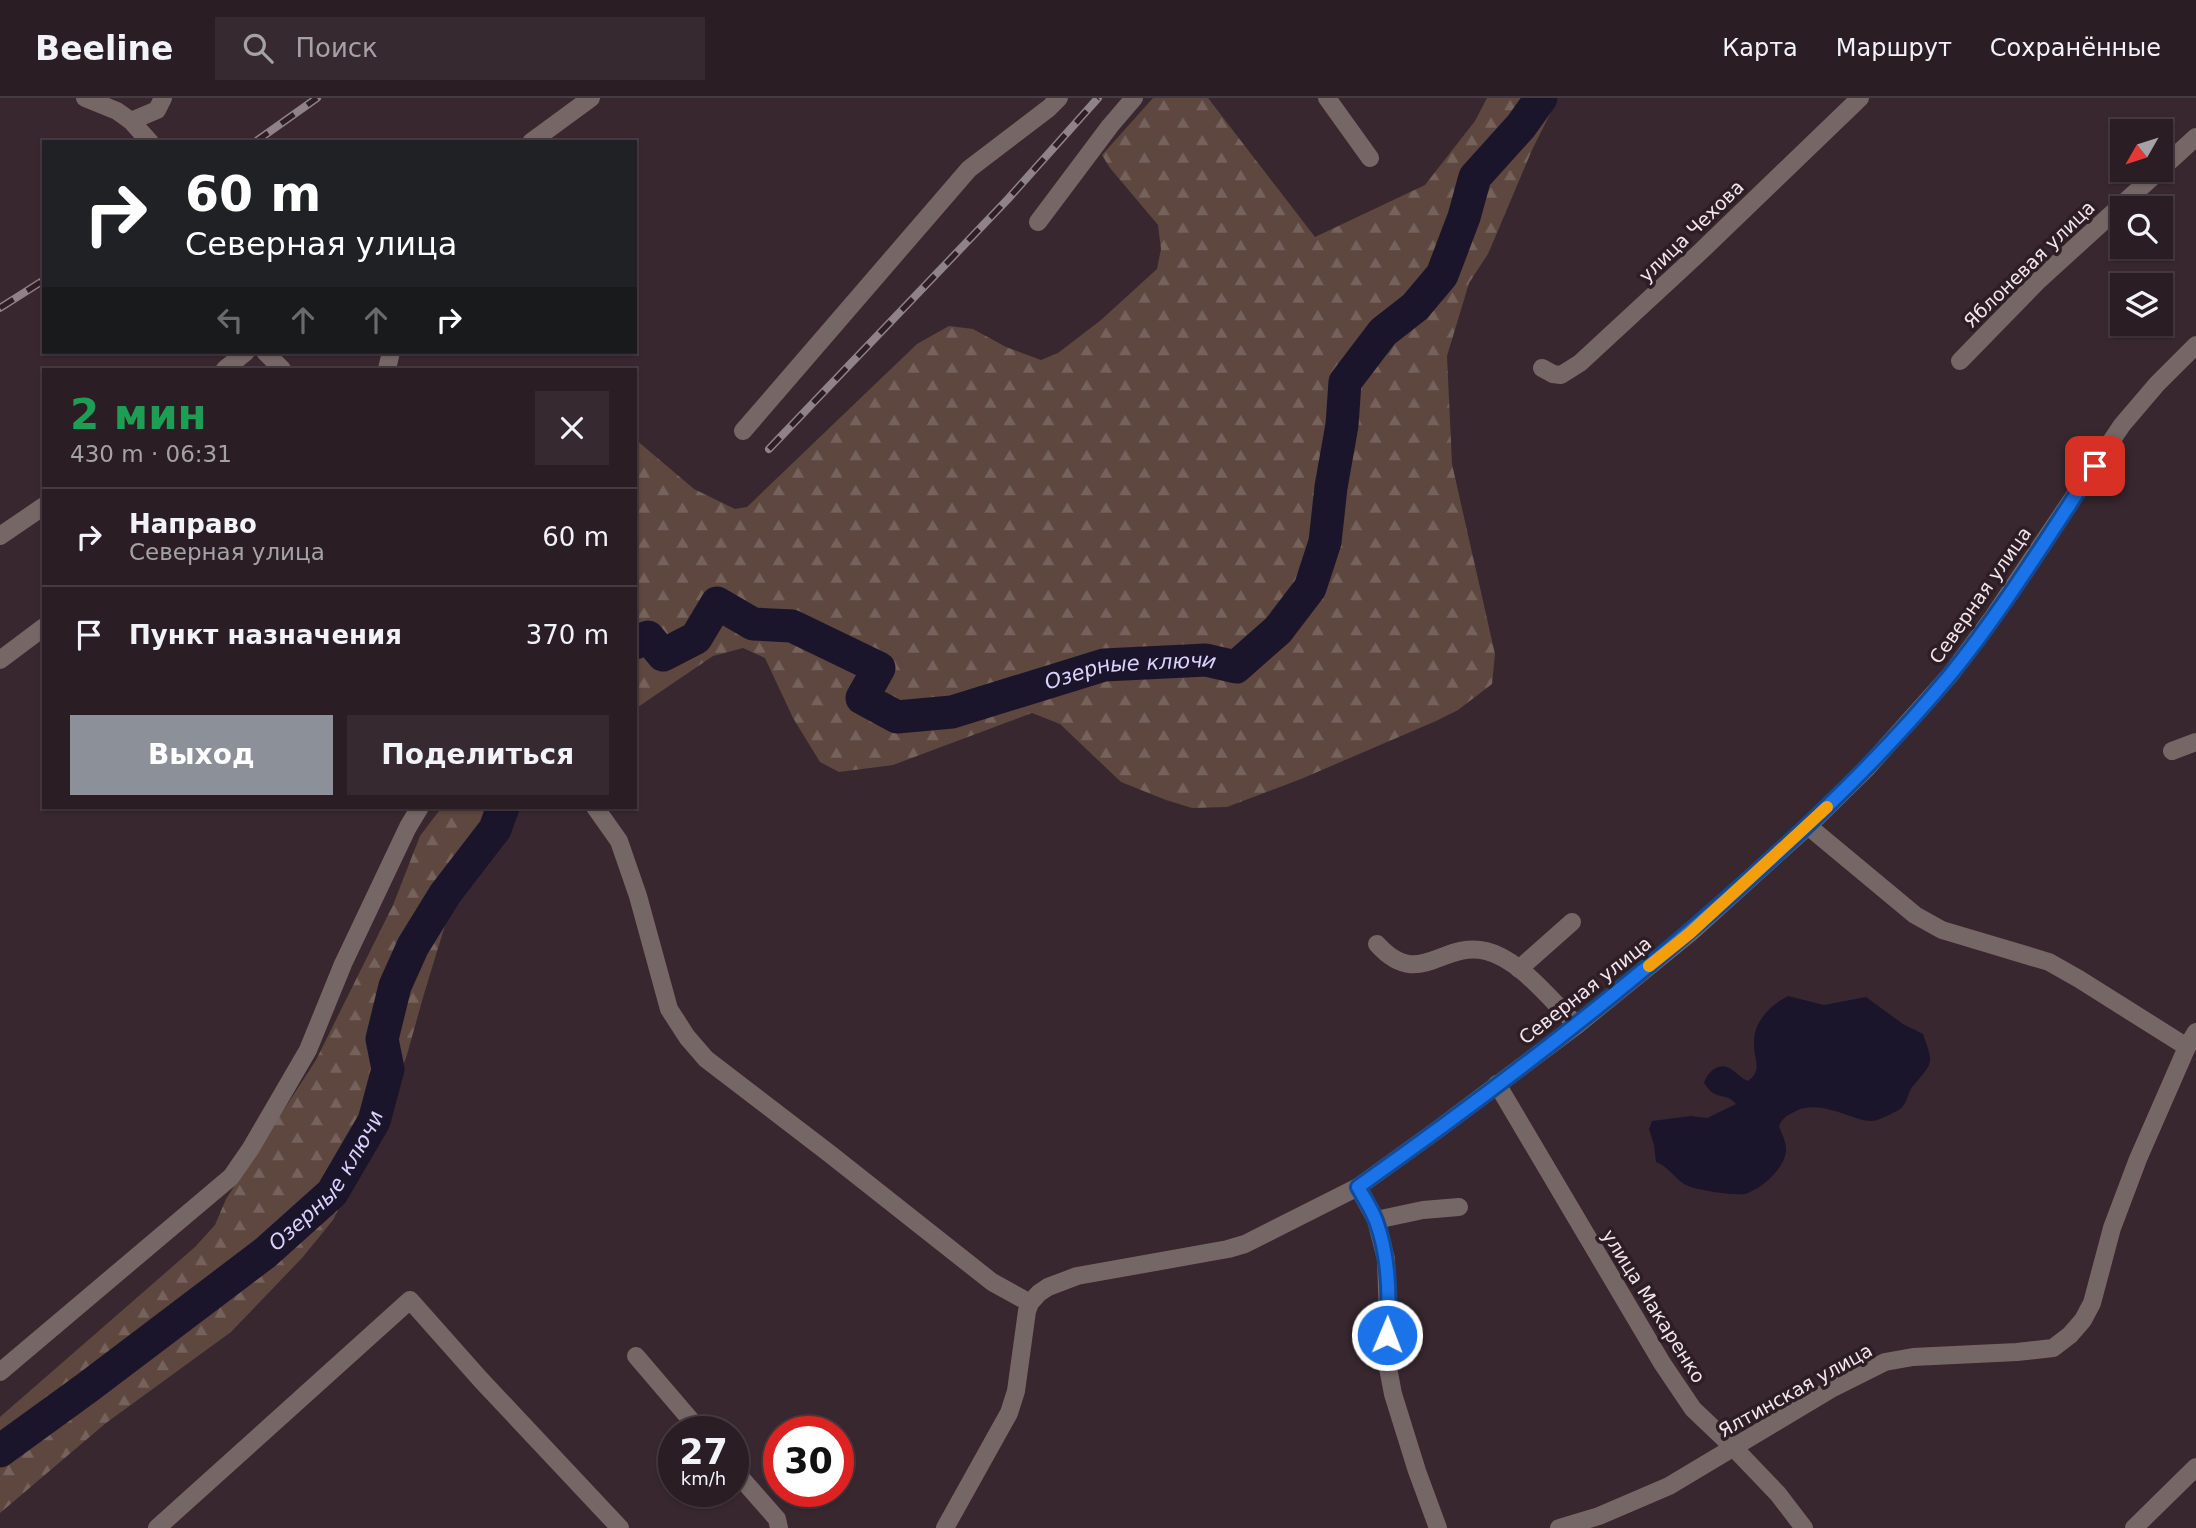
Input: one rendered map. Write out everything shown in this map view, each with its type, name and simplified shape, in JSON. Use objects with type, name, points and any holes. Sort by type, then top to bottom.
[{"type":"street","points":[[85,98],[117,111],[131,121],[148,140]]},
{"type":"street","points":[[131,121],[157,110],[163,98]]},
{"type":"street","points":[[534,140],[591,98]]},
{"type":"street","points":[[743,431],[969,169],[1059,98]]},
{"type":"street","points":[[1038,222],[1110,126],[1135,98]]},
{"type":"street","points":[[1327,98],[1370,158]]},
{"type":"street","name":"улица Чехова","points":[[1542,368],[1561,375],[1580,363],[1860,98]]},
{"type":"street","name":"Яблоневая улица","points":[[2174,157],[2196,137]]},
{"type":"street","name":"Яблоневая улица","points":[[1960,361],[2039,280],[2147,182]]},
{"type":"street","name":"Северная улица","points":[[1030,1303],[1048,1287],[1077,1276],[1245,1244],[1358,1187],[1577,1025],[1690,933],[1808,826],[1867,768],[1951,674],[1993,617],[2122,425],[2157,384],[2196,345]]},
{"type":"street","points":[[226,368],[244,354]]},
{"type":"street","points":[[267,354],[281,368]]},
{"type":"street","points":[[0,536],[42,507]]},
{"type":"street","points":[[0,660],[42,628]]},
{"type":"street","points":[[2172,751],[2196,742]]},
{"type":"street","points":[[0,1372],[231,1177],[308,1050],[342,964],[408,827],[420,809]]},
{"type":"street","points":[[595,809],[619,841],[623,852],[638,896],[668,1009],[706,1059],[992,1282],[1030,1303],[1016,1391],[1009,1413],[945,1528]]},
{"type":"street","points":[[1808,826],[1928,923],[1942,930],[2049,962],[2192,1040]]},
{"type":"street","points":[[1519,969],[1572,922]]},
{"type":"street","points":[[1377,943],[1389,957],[1404,963],[1422,964],[1467,948],[1500,956],[1519,969],[1577,1025]]},
{"type":"street","name":"Ялтинская улица","points":[[1559,1528],[1599,1516],[1669,1486],[1831,1389],[1885,1362],[1913,1357],[2053,1348],[2070,1335],[2083,1320],[2092,1303],[2112,1228],[2129,1182],[2192,1040]]},
{"type":"street","name":"улица Макаренко","points":[[1497,1084],[1662,1363],[1693,1409],[1778,1494],[1804,1528]]},
{"type":"street","points":[[1358,1187],[1376,1220],[1386,1259],[1388,1319],[1385,1352],[1393,1394],[1438,1528]]},
{"type":"street","points":[[1376,1220],[1401,1217],[1423,1210],[1459,1207]]},
{"type":"street","points":[[157,1528],[410,1300],[609,1525]]},
{"type":"street","points":[[636,1356],[687,1416]]},
{"type":"street","points":[[2134,1528],[2196,1467]]},
{"type":"street","points":[[749,1487],[777,1519],[779,1528]]},
{"type":"green space","points":[[1153,98],[1208,98],[1315,237],[1425,185],[1475,121],[1487,98],[1558,98],[1532,150],[1488,254],[1469,283],[1447,356],[1452,464],[1495,654],[1492,684],[1458,710],[1436,721],[1301,779],[1227,807],[1192,808],[1121,782],[1060,724],[1032,713],[893,765],[839,772],[820,762],[793,718],[765,658],[743,648],[713,656],[637,708],[637,441],[694,489],[735,509],[747,507],[917,344],[949,326],[973,329],[1006,347],[1041,360],[1058,353],[1101,320],[1157,269],[1161,249],[1158,225],[1102,155]]},
{"type":"green space","points":[[440,809],[519,809],[450,909],[406,1058],[333,1220],[302,1258],[231,1332],[106,1423],[0,1513],[0,1417],[195,1247],[215,1225],[226,1199],[316,1060],[393,905],[420,836]]},
{"type":"shaded area","points":[[1788,996],[1824,1005],[1866,997],[1903,1024],[1923,1034],[1930,1063],[1911,1089],[1903,1107],[1878,1120],[1865,1120],[1815,1107],[1801,1109],[1787,1116],[1779,1126],[1786,1145],[1784,1159],[1771,1178],[1752,1191],[1745,1194],[1724,1193],[1686,1185],[1656,1162],[1649,1129],[1652,1121],[1691,1116],[1707,1118],[1736,1104],[1708,1089],[1705,1080],[1713,1070],[1723,1066],[1748,1081],[1753,1077],[1757,1064],[1754,1037],[1759,1022],[1769,1010]]},
{"type":"waterway","name":"Озерные ключи","points":[[637,642],[648,637],[663,655],[696,638],[717,603],[753,624],[792,626],[879,668],[862,698],[897,717],[952,712],[1104,665],[1206,660],[1236,667],[1278,630],[1310,588],[1325,542],[1342,425],[1345,382],[1383,332],[1415,307],[1442,275],[1464,217],[1475,177],[1521,126],[1541,98]]},
{"type":"waterway","name":"Озерные ключи","points":[[0,1451],[265,1253],[332,1193],[374,1121],[388,1069],[382,1039],[395,986],[413,946],[445,894],[495,829],[502,809]]},
{"type":"railway","points":[[258,140],[317,98]]},
{"type":"railway","points":[[769,449],[1008,199],[1098,98]]},
{"type":"railway","points":[[0,308],[42,281]]},
{"type":"slow traffic","points":[[1649,966],[1690,933],[1827,807]]},
{"type":"route","points":[[1387,1335],[1386,1259],[1376,1220],[1358,1187],[1577,1025],[1690,933],[1808,826],[1867,768],[1951,674],[2095,466]]}]
